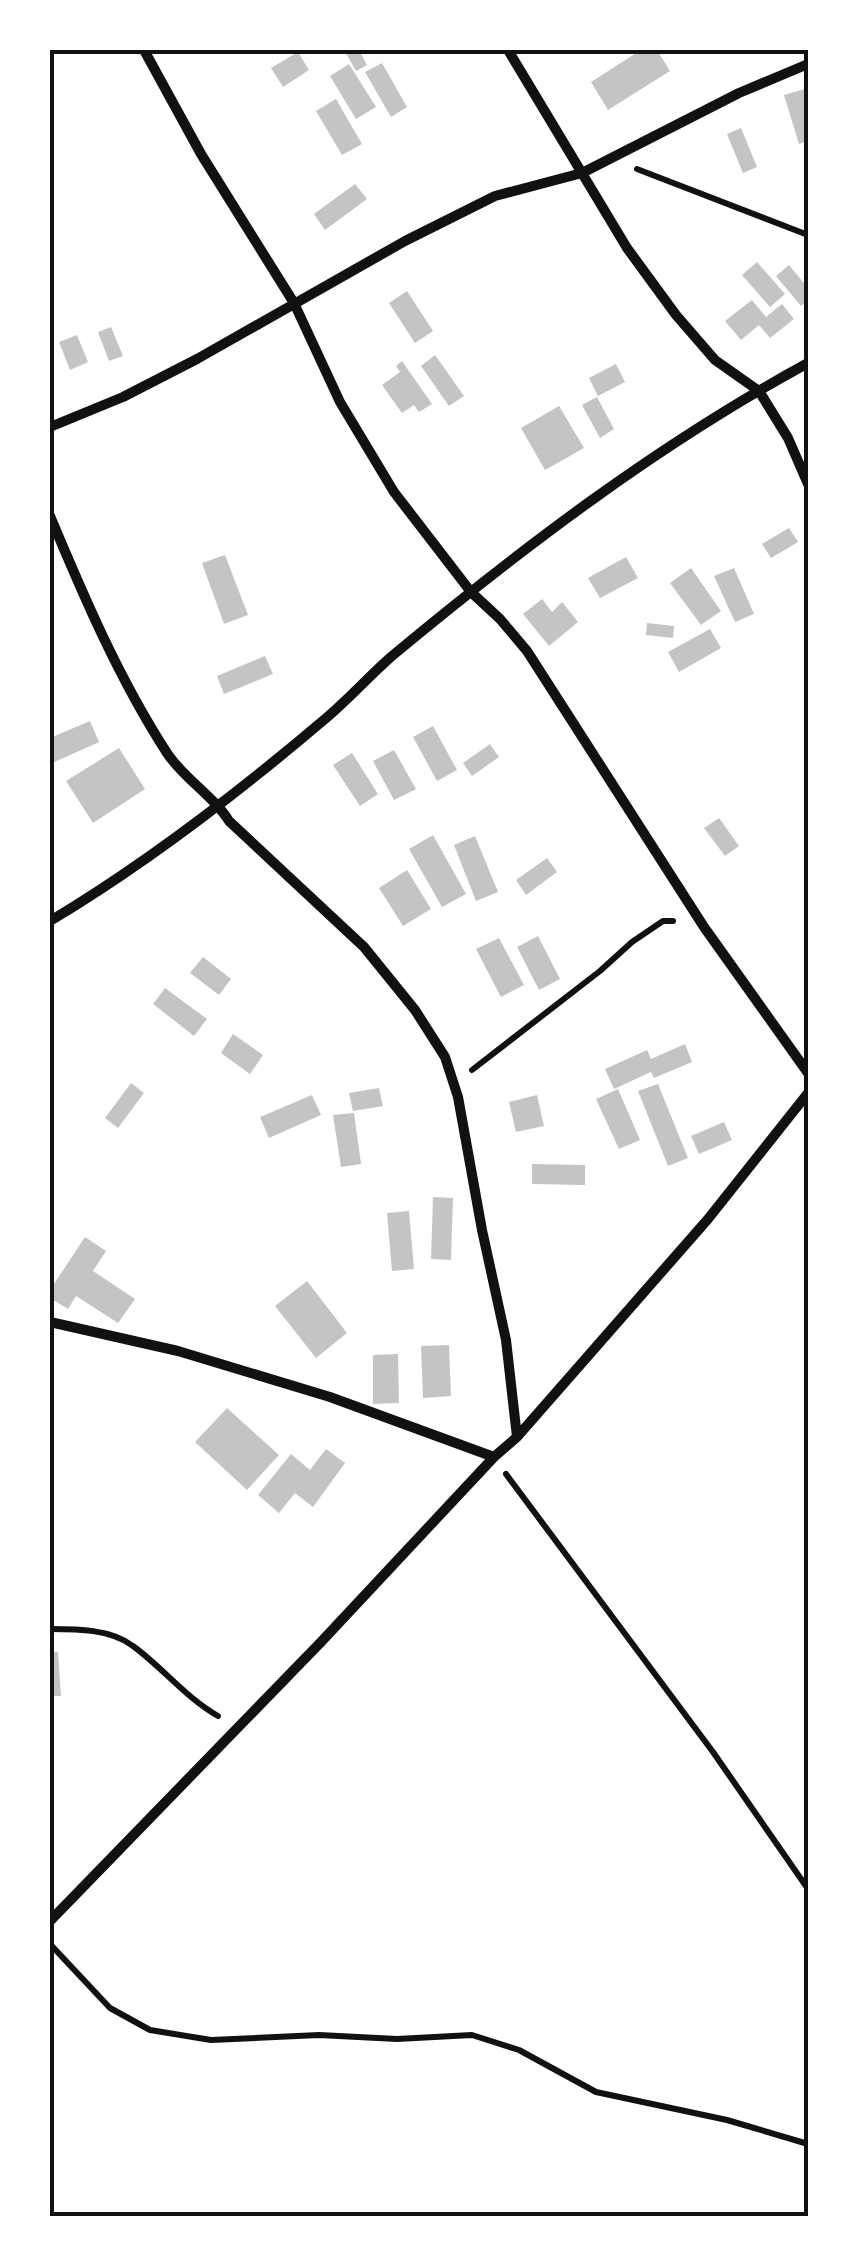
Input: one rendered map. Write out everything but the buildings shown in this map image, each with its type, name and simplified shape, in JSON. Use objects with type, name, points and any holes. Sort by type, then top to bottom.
[{"type":"street","points":[[144,50],[201,154],[294,303],[340,402],[385,477],[471,592],[527,651],[704,928],[808,1073]]},
{"type":"street","points":[[508,50],[627,248],[715,360],[759,391],[788,438],[808,484]]},
{"type":"street","points":[[50,426],[123,397],[182,367],[494,196],[582,173],[740,93],[808,64]]},
{"type":"street","points":[[50,921],[92,896],[219,805],[328,716],[388,659],[613,484],[808,363]]},
{"type":"street","points":[[50,516],[100,631],[168,755],[230,821],[364,948],[415,1010],[445,1057],[506,1340],[517,1437]]},
{"type":"street","points":[[50,1920],[517,1437],[708,1219],[808,1092]]},
{"type":"street","points":[[50,1322],[178,1351],[330,1397],[494,1457]]},
{"type":"path","points":[[608,158],[808,235]]},
{"type":"path","points":[[453,1083],[508,1045],[651,928],[663,921],[704,928]]},
{"type":"path","points":[[494,1457],[714,1752],[808,1889]]},
{"type":"path","points":[[50,1629],[89,1630],[131,1644],[196,1704],[236,1726]]},
{"type":"path","points":[[50,1944],[110,2008],[150,2030],[210,2040],[319,2035],[396,2039],[472,2036],[519,2050],[596,2092],[727,2120],[808,2144]]}]
